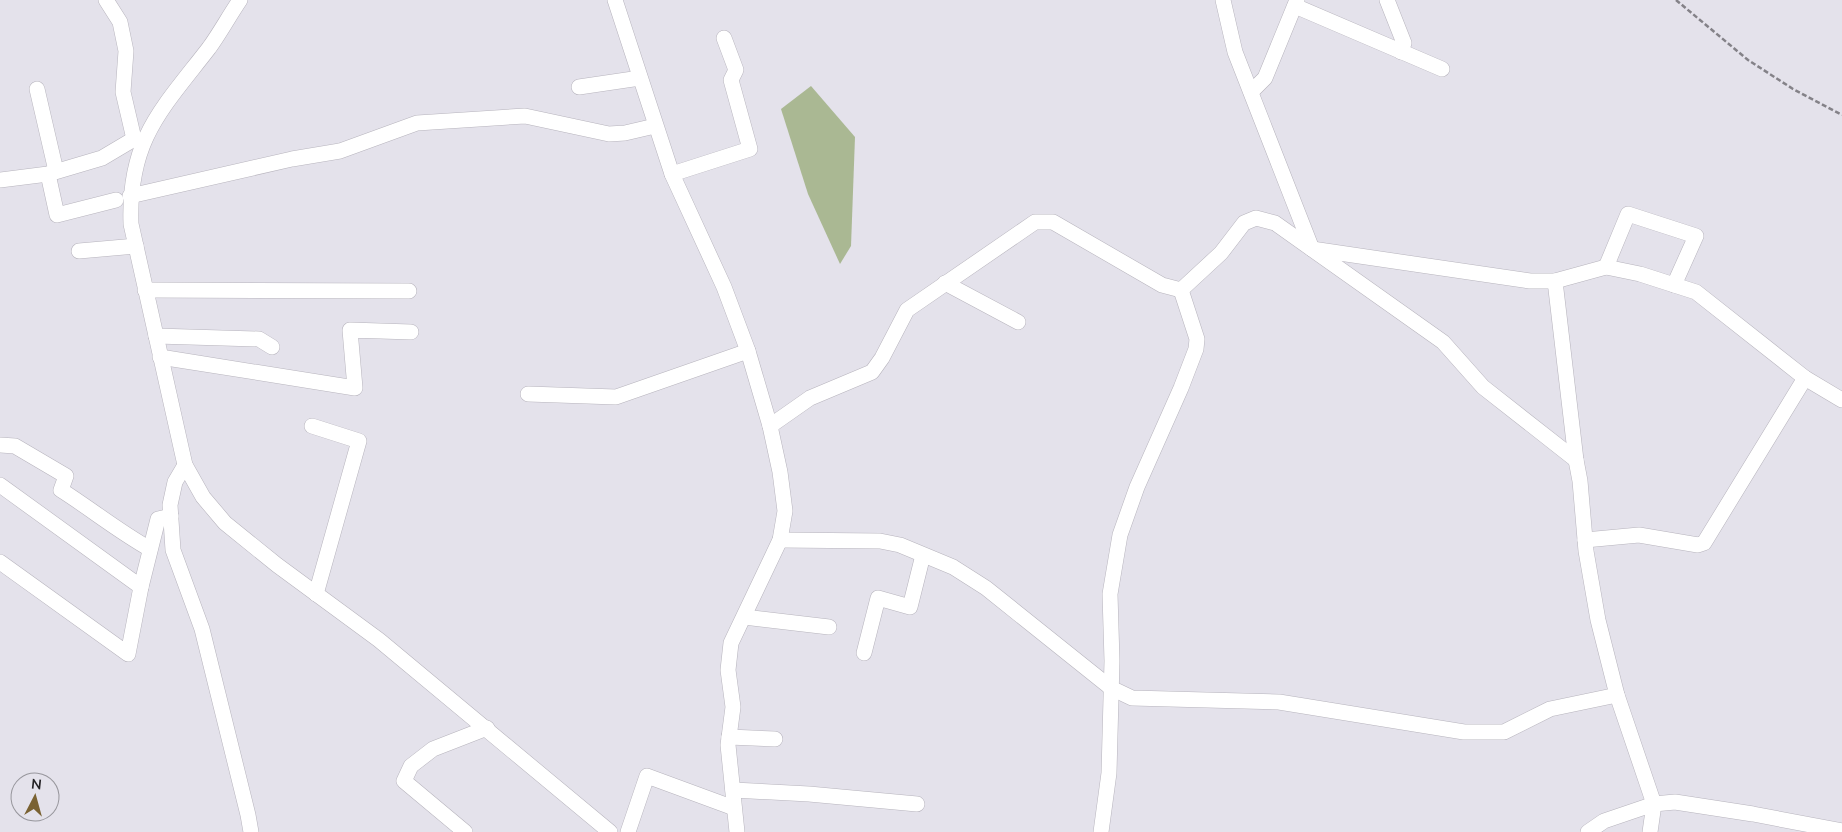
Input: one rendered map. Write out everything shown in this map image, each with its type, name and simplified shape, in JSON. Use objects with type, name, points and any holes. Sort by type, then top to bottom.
[{"type":"street","points":[[106,0],[120,22],[126,51],[123,92],[138,141],[134,168],[123,198],[131,224],[185,465],[203,497],[225,523],[379,640],[487,728],[602,829]]},
{"type":"street","points":[[0,180],[52,172],[102,158],[138,141],[169,97],[210,46],[240,0]]},
{"type":"street","points":[[616,0],[672,174],[724,287],[748,351],[770,426],[780,472],[785,511],[780,540],[731,643],[728,670],[733,707],[729,737],[737,832]]},
{"type":"street","points":[[1223,0],[1235,52],[1312,249]]},
{"type":"street","points":[[1387,0],[1404,43],[1401,52]]},
{"type":"street","points":[[1252,92],[1265,78],[1296,3],[1442,69]]},
{"type":"street","points":[[672,174],[750,149],[731,80],[736,70],[724,38]]},
{"type":"street","points":[[579,87],[640,78]]},
{"type":"street","points":[[37,89],[52,172],[56,215],[292,159],[340,151],[417,122],[525,116],[610,134],[625,133],[655,126]]},
{"type":"street","points":[[1606,268],[1628,214],[1696,236],[1674,285]]},
{"type":"street","points":[[1181,290],[1221,253],[1244,223],[1256,218],[1275,223],[1443,342],[1483,387],[1576,460]]},
{"type":"street","points":[[770,426],[810,398],[872,372],[882,358],[907,310],[1035,222],[1053,222],[1162,285],[1181,290]]},
{"type":"street","points":[[79,251],[136,246]]},
{"type":"street","points":[[1312,249],[1530,281],[1555,281],[1606,268],[1640,274],[1696,292],[1805,378],[1842,400]]},
{"type":"street","points":[[1555,281],[1580,480],[1585,540],[1598,620],[1617,695],[1654,804],[1650,832]]},
{"type":"street","points":[[945,283],[1018,322]]},
{"type":"street","points":[[145,290],[409,291]]},
{"type":"street","points":[[1101,832],[1109,773],[1111,688],[1110,594],[1120,535],[1137,487],[1181,388],[1196,349],[1197,339],[1181,290]]},
{"type":"street","points":[[160,357],[355,388],[350,330],[411,332]]},
{"type":"street","points":[[156,336],[259,339],[272,347]]},
{"type":"street","points":[[528,394],[616,397],[748,351]]},
{"type":"street","points":[[1585,540],[1639,535],[1698,545],[1704,542],[1805,378]]},
{"type":"street","points":[[312,426],[359,441],[316,594]]},
{"type":"street","points":[[0,445],[15,446],[66,476],[61,490],[104,518],[113,528],[150,549]]},
{"type":"street","points":[[185,465],[175,482],[170,504],[174,550],[202,629],[251,832]]},
{"type":"street","points":[[0,485],[141,588]]},
{"type":"street","points":[[0,562],[128,654],[141,588],[158,519],[171,516]]},
{"type":"street","points":[[780,540],[880,541],[900,545],[953,567],[986,588],[1111,688],[1132,698],[1279,702],[1464,732],[1504,732],[1550,709],[1617,695]]},
{"type":"street","points":[[864,653],[878,598],[910,607],[923,555]]},
{"type":"street","points":[[744,617],[829,627]]},
{"type":"street","points":[[465,832],[404,781],[411,766],[434,749],[487,728]]},
{"type":"street","points":[[729,737],[775,738]]},
{"type":"street","points":[[628,832],[647,776],[734,808]]},
{"type":"street","points":[[733,790],[809,794],[917,804]]},
{"type":"street","points":[[1588,832],[1604,821],[1654,804],[1676,802],[1842,831]]},
{"type":"path","points":[[1676,0],[1748,60],[1793,89],[1842,115]]},
{"type":"green space","points":[[811,86],[855,137],[851,246],[840,264],[808,194],[781,109]]}]
